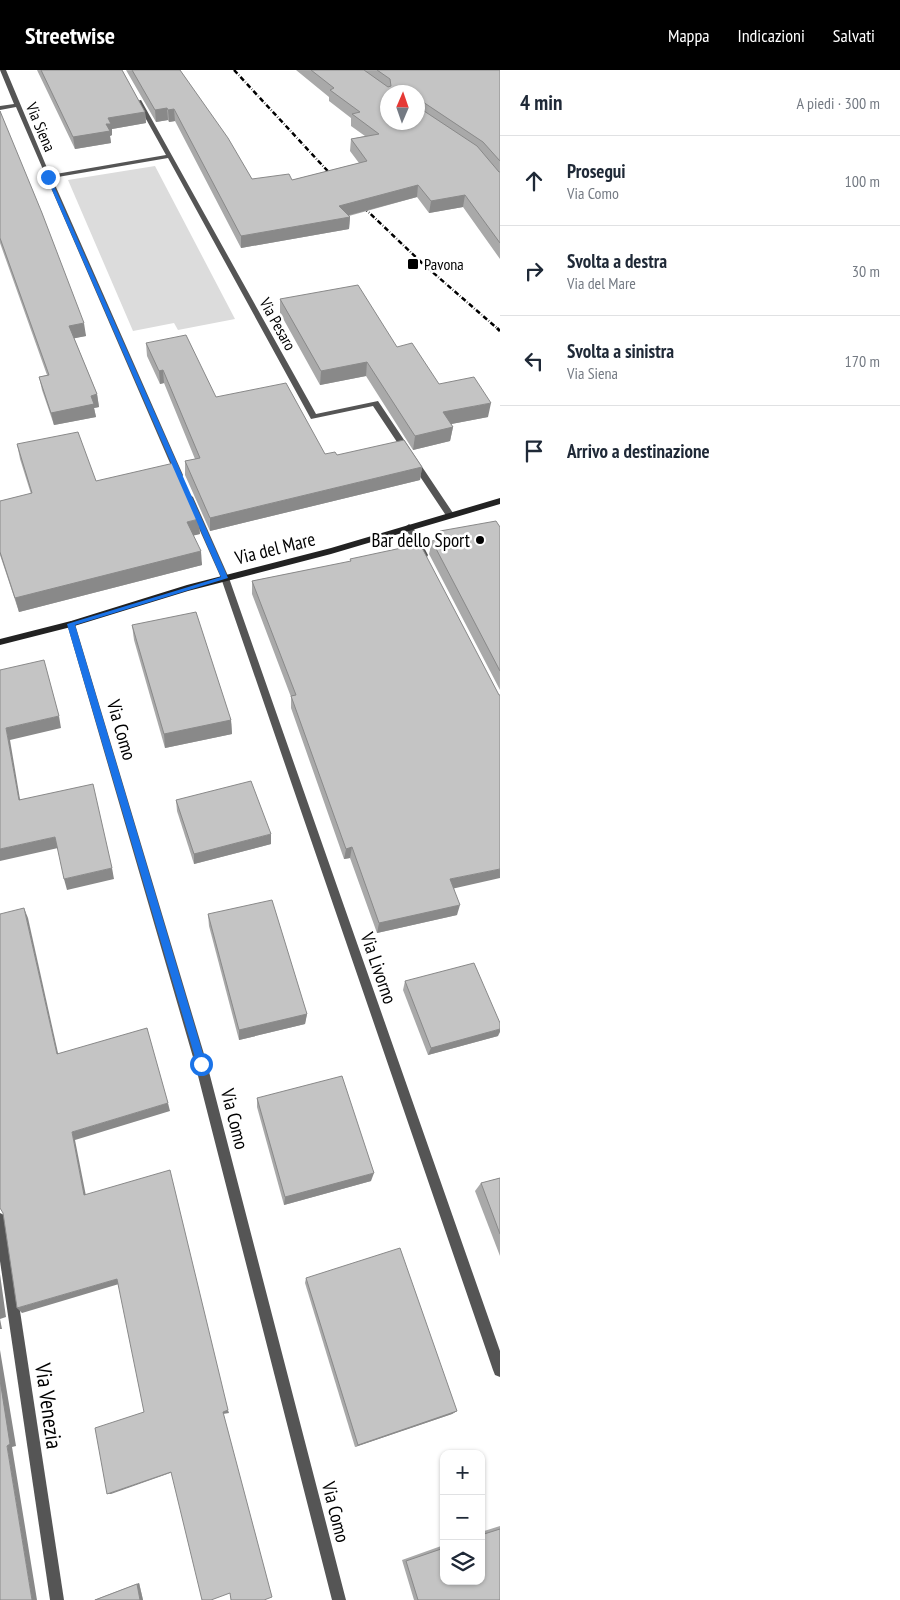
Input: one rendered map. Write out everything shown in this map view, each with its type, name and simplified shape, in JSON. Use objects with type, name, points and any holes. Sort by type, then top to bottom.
[{"type":"main road","name":"Via del Mare","points":[[0,642],[71,624],[225,578],[331,551],[500,500]]},
{"type":"street","name":"Via Siena","points":[[3,70],[48,177],[225,578]]},
{"type":"street","name":"Via Pesaro","points":[[136,96],[314,417],[375,403],[450,516]]},
{"type":"street","points":[[0,108],[18,105]]},
{"type":"street","points":[[48,177],[169,156]]},
{"type":"street","points":[[409,528],[427,562]]},
{"type":"street","name":"Via Livorno","points":[[225,578],[500,1370]]},
{"type":"street","name":"Via Como","points":[[71,624],[201,1064],[339,1600]]},
{"type":"street","name":"Via Venezia","points":[[0,1219],[57,1600]]},
{"type":"shaded area","points":[[155,166],[235,319],[178,330],[174,323],[133,331],[68,180]]},
{"type":"building","points":[[41,70],[122,70],[145,112],[108,118],[111,124],[106,124],[110,131],[73,137]]},
{"type":"building","points":[[132,70],[180,70],[228,138],[252,179],[289,174],[292,180],[367,161],[351,139],[379,134],[352,114],[360,112],[330,90],[334,88],[311,70],[364,70],[385,85],[380,85],[380,130],[425,130],[425,112],[477,146],[500,172],[500,243],[465,195],[431,201],[418,185],[339,206],[350,217],[241,236],[174,109],[168,110],[167,108],[155,110]]},
{"type":"building","points":[[377,70],[500,70],[500,161],[483,142],[425,103],[425,85],[391,85],[390,79]]},
{"type":"building","points":[[0,111],[84,323],[69,326],[97,394],[91,396],[94,404],[51,413],[39,377],[49,375],[0,238]]},
{"type":"building","points":[[358,285],[397,347],[412,343],[439,384],[474,377],[491,403],[443,412],[453,427],[415,436],[367,362],[321,371],[280,299]]},
{"type":"building","points":[[186,335],[216,397],[286,383],[325,454],[335,452],[337,455],[404,440],[422,467],[210,518],[185,461],[200,458],[163,370],[159,371],[146,343]]},
{"type":"building","points":[[78,432],[96,481],[174,463],[199,519],[187,522],[201,551],[15,598],[0,552],[0,501],[32,493],[17,444]]},
{"type":"building","points":[[496,521],[500,527],[500,671],[432,541],[444,539],[440,531]]},
{"type":"building","points":[[420,544],[500,695],[500,869],[450,879],[460,905],[379,923],[352,847],[346,849],[291,696],[296,695],[252,581],[351,561],[350,559]]},
{"type":"building","points":[[196,612],[231,720],[164,734],[132,625]]},
{"type":"building","points":[[44,660],[59,716],[6,728],[19,800],[93,784],[112,868],[64,879],[55,837],[0,849],[0,670]]},
{"type":"building","points":[[251,781],[271,834],[194,854],[176,800]]},
{"type":"building","points":[[272,900],[307,1014],[239,1030],[208,914]]},
{"type":"building","points":[[24,908],[57,1054],[147,1028],[168,1103],[72,1132],[84,1195],[170,1170],[228,1410],[223,1412],[272,1597],[264,1600],[231,1600],[230,1593],[211,1600],[202,1600],[171,1472],[107,1494],[95,1428],[144,1412],[117,1279],[17,1308],[3,1213],[0,1208],[0,914]]},
{"type":"building","points":[[474,963],[500,1023],[500,1029],[431,1048],[405,981]]},
{"type":"building","points":[[342,1076],[374,1173],[285,1197],[257,1098]]},
{"type":"building","points":[[500,1178],[500,1234],[481,1183]]},
{"type":"building","points":[[400,1248],[457,1411],[358,1445],[306,1278]]},
{"type":"building","points":[[0,1380],[10,1444],[7,1446],[32,1600],[0,1600]]},
{"type":"building","points":[[500,1529],[500,1600],[418,1600],[406,1561],[440,1549],[440,1585],[485,1585],[485,1534]]},
{"type":"building","points":[[137,1584],[140,1600],[95,1600]]},
{"type":"railway","points":[[234,70],[336,180]]},
{"type":"railway","points":[[357,201],[422,263],[498,329]]},
{"type":"place","name":"Pavona","points":[[413,264]]},
{"type":"place","name":"Bar dello Sport","points":[[480,540]]},
{"type":"route","points":[[48,177],[225,578],[71,624],[201,1064]]}]
